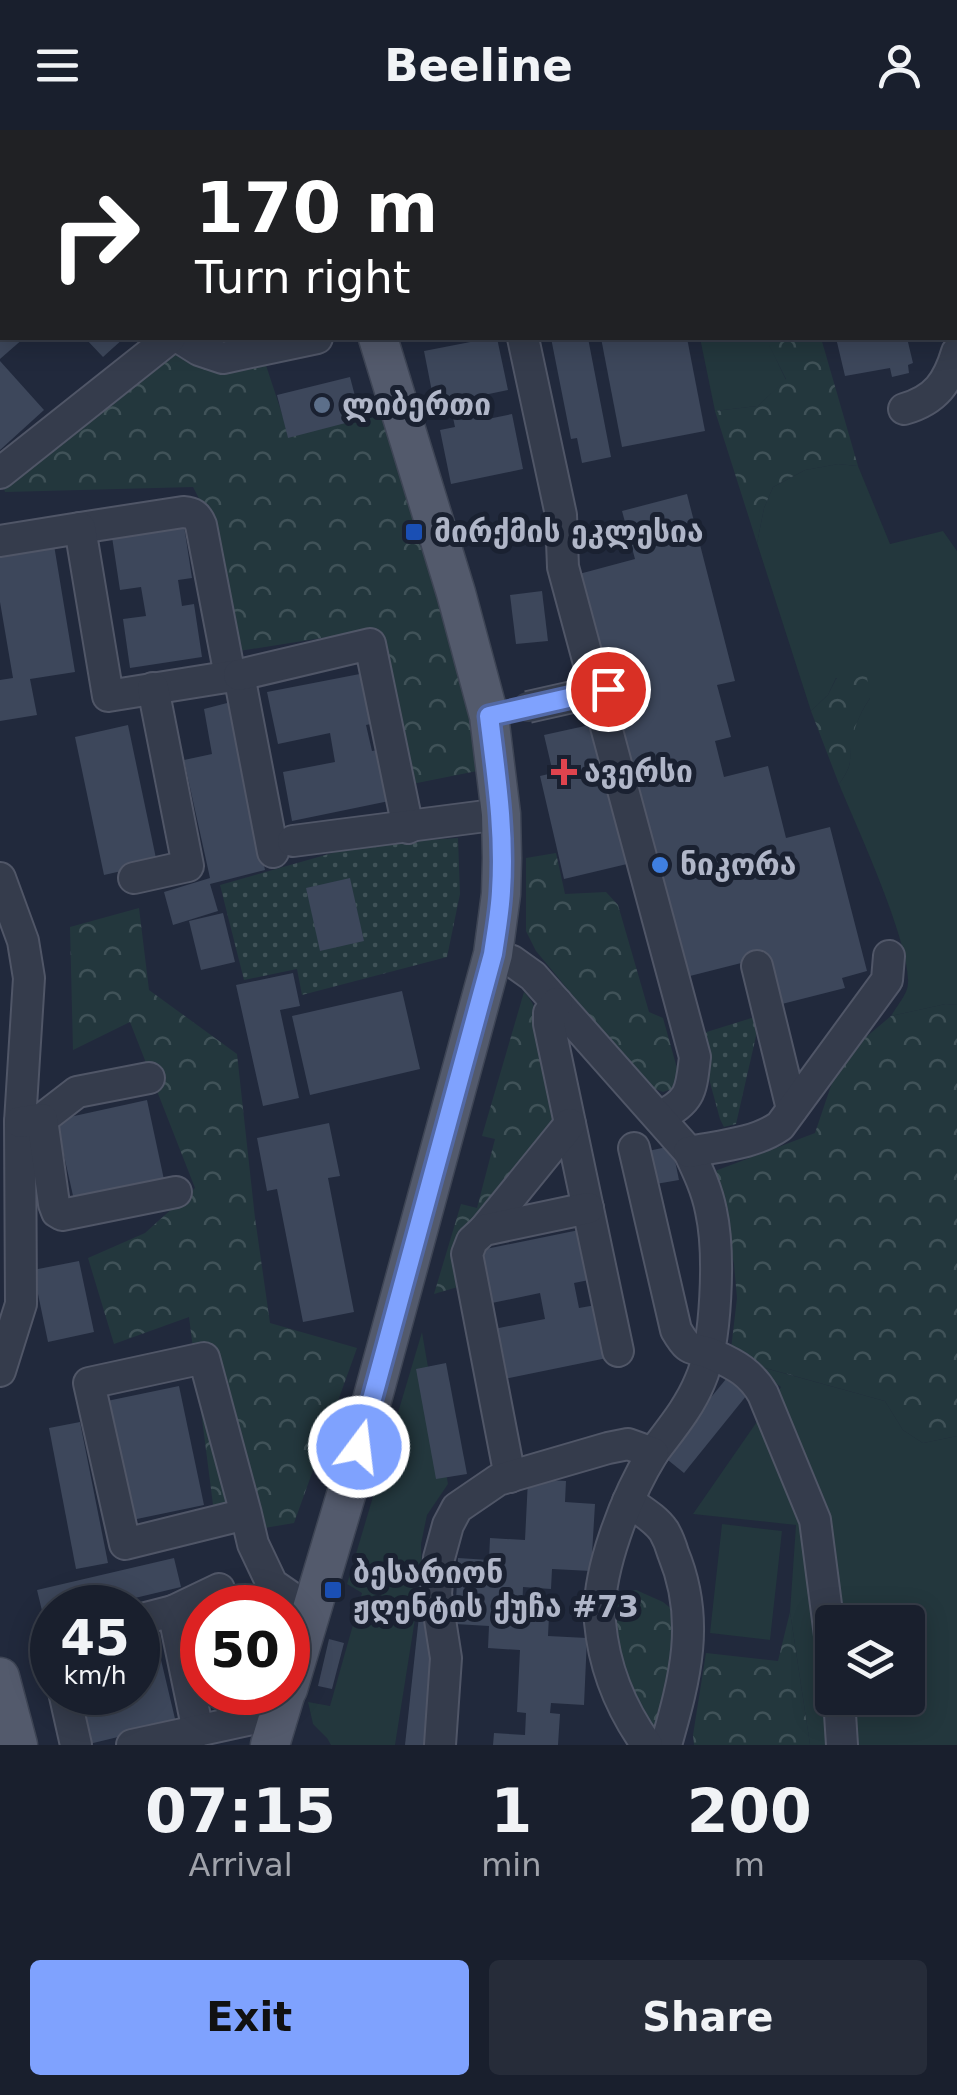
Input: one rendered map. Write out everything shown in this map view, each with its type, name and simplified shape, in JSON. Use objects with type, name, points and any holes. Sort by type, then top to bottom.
[{"type":"main road","points":[[310,1614],[349,1485],[493,954],[501,894],[501,814],[489,716],[379,340]]},
{"type":"main road","points":[[0,1677],[18,1745]]},
{"type":"street","points":[[0,474],[168,340]]},
{"type":"street","points":[[183,340],[223,358],[308,340]]},
{"type":"street","points":[[524,340],[561,515],[562,567],[695,1056],[691,1091],[676,1109],[659,1117]]},
{"type":"street","points":[[904,409],[936,394],[952,370],[957,352]]},
{"type":"street","points":[[0,541],[183,512],[198,516],[234,675],[283,847],[501,814]]},
{"type":"street","points":[[80,528],[108,696],[234,675],[370,644],[408,828]]},
{"type":"street","points":[[134,878],[188,866],[153,688]]},
{"type":"street","points":[[489,716],[608,689]]},
{"type":"street","points":[[0,878],[8,930],[23,941],[30,978],[31,1121],[21,1304],[1,1363]]},
{"type":"street","points":[[493,954],[512,961],[533,976],[689,1152],[712,1210],[715,1249],[710,1352],[684,1412],[636,1480],[605,1572],[600,1620],[609,1671],[629,1719],[647,1745]]},
{"type":"street","points":[[689,1152],[754,1139],[780,1126],[887,980],[889,956]]},
{"type":"street","points":[[757,966],[792,1109]]},
{"type":"street","points":[[557,1002],[549,1012],[549,1024],[618,1351]]},
{"type":"street","points":[[31,1121],[77,1092],[149,1078]]},
{"type":"street","points":[[31,1121],[54,1204],[62,1215],[176,1192]]},
{"type":"street","points":[[510,1477],[467,1254],[472,1241],[570,1124]]},
{"type":"street","points":[[634,1148],[676,1330],[694,1351],[710,1352],[753,1376],[763,1394],[815,1520],[826,1605]]},
{"type":"street","points":[[484,1230],[588,1208]]},
{"type":"street","points":[[246,1514],[125,1544],[89,1383],[204,1358],[246,1514],[253,1544],[272,1584],[311,1611]]},
{"type":"street","points":[[440,1745],[446,1658],[436,1594],[439,1558],[457,1508],[498,1480],[608,1448],[628,1444],[653,1453]]},
{"type":"street","points":[[628,1501],[665,1532],[688,1603],[689,1653],[666,1745]]},
{"type":"street","points":[[160,1614],[180,1607]]},
{"type":"street","points":[[174,1610],[198,1731]]},
{"type":"street","points":[[69,1715],[76,1745]]},
{"type":"street","points":[[132,1745],[261,1715]]},
{"type":"street","points":[[840,1715],[842,1745]]},
{"type":"green space","points":[[141,340],[258,340],[283,417],[383,418],[456,615],[477,771],[402,786],[366,631],[233,652],[205,510],[193,487],[5,492],[0,474],[47,434]]},
{"type":"green space","points":[[700,340],[753,340],[769,344],[786,380],[758,406],[715,411]]},
{"type":"green space","points":[[752,340],[822,340],[858,466],[838,464],[805,470],[773,487],[757,543],[715,411],[758,406],[786,379],[769,345]]},
{"type":"green space","points":[[838,464],[858,466],[890,544],[943,531],[957,551],[957,1005],[891,1016],[907,989],[903,948],[839,784],[849,765],[855,726],[870,698],[836,678],[828,695],[811,711],[757,543],[773,487],[805,470]]},
{"type":"green space","points":[[855,668],[867,677],[870,698],[856,726],[849,765],[839,784],[811,711],[828,695],[836,679]]},
{"type":"green space","points":[[458,838],[460,894],[447,957],[302,995],[297,969],[244,980],[220,885],[364,844]]},
{"type":"green space","points":[[556,853],[565,894],[606,892],[618,905],[649,1012],[663,1018],[680,1079],[675,1088],[663,1092],[648,1086],[536,951],[526,931],[526,858]]},
{"type":"green space","points":[[139,908],[149,990],[237,1054],[270,1323],[357,1348],[294,1523],[217,1536],[189,1317],[114,1344],[88,1258],[145,1233],[195,1188],[130,1022],[73,1050],[70,927]]},
{"type":"green space","points":[[524,992],[543,1031],[557,1111],[461,1286],[434,1294],[461,1204],[477,1208],[495,1139],[482,1136]]},
{"type":"green space","points":[[957,1005],[957,1436],[923,1443],[903,1430],[885,1401],[730,1358],[737,1298],[715,1171],[815,1133],[840,1059],[891,1016]]},
{"type":"green space","points":[[758,1016],[736,1124],[724,1127],[697,1035]]},
{"type":"green space","points":[[422,1332],[448,1484],[427,1515],[421,1544],[422,1575],[395,1745],[331,1745],[313,1724],[310,1702],[330,1706],[362,1593],[347,1584]]},
{"type":"green space","points":[[746,1363],[885,1401],[903,1430],[923,1443],[957,1436],[957,1745],[810,1745],[790,1612],[796,1525],[693,1514],[781,1387]]},
{"type":"green space","points":[[722,1524],[782,1531],[770,1640],[710,1633]]},
{"type":"green space","points":[[636,1590],[674,1611],[679,1639],[655,1733],[648,1728],[617,1660],[613,1604],[619,1593]]},
{"type":"green space","points":[[790,1612],[810,1745],[694,1745],[706,1653],[778,1661]]},
{"type":"building","points":[[0,340],[22,340],[0,359]]},
{"type":"building","points":[[87,340],[122,340],[103,357]]},
{"type":"building","points":[[497,340],[508,390],[484,395],[488,419],[512,414],[523,469],[451,484],[440,430],[455,427],[449,399],[434,402],[424,351]]},
{"type":"building","points":[[551,340],[588,340],[611,457],[582,463],[577,438],[571,439]]},
{"type":"building","points":[[601,340],[687,340],[705,431],[622,447]]},
{"type":"building","points":[[836,340],[907,340],[913,363],[908,365],[909,373],[892,377],[890,368],[845,376]]},
{"type":"building","points":[[0,361],[44,410],[0,450]]},
{"type":"building","points":[[350,377],[361,419],[288,438],[277,395]]},
{"type":"building","points":[[687,494],[735,681],[717,685],[731,737],[715,741],[724,777],[768,766],[786,838],[830,827],[867,971],[842,978],[845,988],[778,1005],[765,957],[682,978],[579,574],[635,559],[622,511]]},
{"type":"building","points":[[184,526],[192,578],[178,580],[182,606],[194,604],[202,657],[130,668],[123,619],[146,616],[141,587],[120,590],[112,537]]},
{"type":"building","points":[[54,545],[75,672],[30,679],[37,715],[0,721],[0,680],[13,678],[0,602],[0,553]]},
{"type":"building","points":[[542,591],[548,641],[516,644],[510,595]]},
{"type":"building","points":[[370,672],[380,722],[366,725],[372,751],[383,749],[394,800],[292,821],[283,772],[335,762],[330,733],[278,744],[267,692]]},
{"type":"building","points":[[231,702],[265,870],[210,884],[218,911],[173,925],[164,892],[210,878],[184,760],[212,754],[204,709]]},
{"type":"building","points":[[594,724],[627,864],[564,879],[540,776],[553,773],[544,735]]},
{"type":"building","points":[[128,725],[157,863],[104,875],[75,737]]},
{"type":"building","points":[[350,878],[364,941],[320,951],[306,888]]},
{"type":"building","points":[[223,913],[235,962],[201,970],[189,921]]},
{"type":"building","points":[[293,973],[300,1006],[280,1010],[299,1098],[263,1106],[236,985]]},
{"type":"building","points":[[402,991],[420,1069],[310,1095],[292,1016]]},
{"type":"building","points":[[147,1100],[166,1189],[76,1209],[56,1120]]},
{"type":"building","points":[[329,1123],[340,1176],[328,1178],[354,1312],[303,1322],[277,1189],[267,1191],[257,1138]]},
{"type":"building","points":[[672,1146],[679,1180],[650,1185],[643,1152]]},
{"type":"building","points":[[579,1230],[589,1280],[574,1283],[579,1308],[596,1305],[607,1358],[504,1379],[494,1329],[545,1319],[540,1293],[487,1304],[476,1251]]},
{"type":"building","points":[[79,1261],[94,1332],[48,1342],[33,1270]]},
{"type":"building","points":[[446,1363],[467,1474],[436,1479],[416,1369]]},
{"type":"building","points":[[735,1368],[755,1385],[684,1473],[663,1456]]},
{"type":"building","points":[[179,1386],[204,1505],[132,1520],[107,1401]]},
{"type":"building","points":[[80,1422],[108,1563],[76,1569],[49,1428]]},
{"type":"building","points":[[528,1479],[566,1481],[565,1502],[595,1504],[591,1571],[552,1569],[551,1589],[523,1587],[522,1615],[549,1616],[548,1636],[587,1638],[584,1705],[551,1703],[550,1713],[560,1714],[558,1745],[493,1745],[494,1733],[525,1735],[526,1713],[517,1712],[520,1650],[488,1648],[489,1626],[455,1624],[458,1558],[489,1560],[490,1538],[525,1540]]},
{"type":"building","points":[[174,1558],[181,1585],[160,1592],[160,1585],[58,1585]]},
{"type":"building","points":[[420,1607],[435,1610],[430,1745],[405,1745]]},
{"type":"building","points":[[329,1639],[344,1643],[332,1689],[318,1686]]},
{"type":"building","points":[[160,1656],[176,1723],[85,1745],[78,1715],[160,1715]]},
{"type":"place","name":"ლიბერთი","points":[[322,405]]},
{"type":"place","name":"მირქმის ეკლესია","points":[[414,532]]},
{"type":"place","name":"ავერსი","points":[[564,772]]},
{"type":"place","name":"ნიკორა","points":[[660,865]]},
{"type":"place","name":"ბესარიონ ჟღენტის ქუჩა #73","points":[[333,1590]]},
{"type":"route","points":[[359,1447],[493,954],[502,858],[501,814],[489,716],[608,689]]}]
